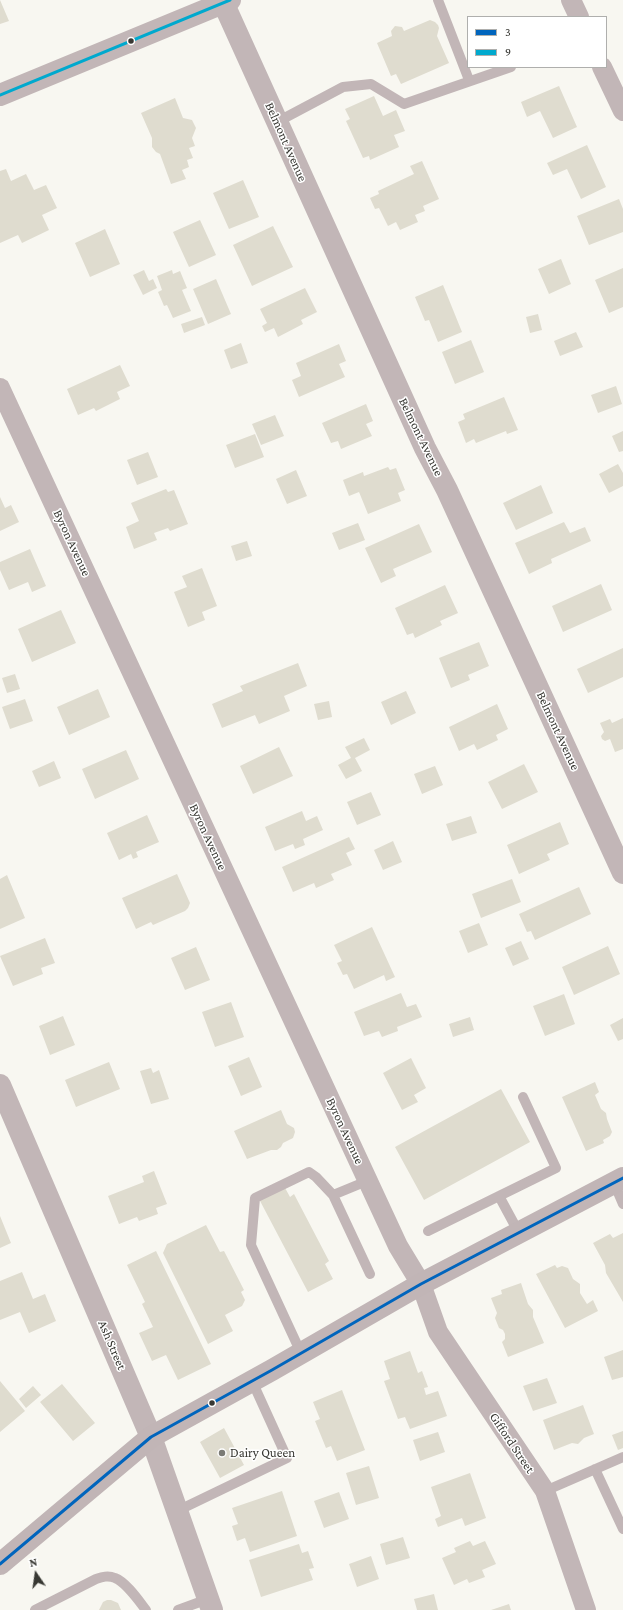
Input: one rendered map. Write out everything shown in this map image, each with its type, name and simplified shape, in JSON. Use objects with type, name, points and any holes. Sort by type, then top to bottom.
[{"type":"main road","points":[[0,1564],[151,1437],[421,1284],[618,1181]]},
{"type":"street","points":[[571,0],[579,16]]},
{"type":"street","points":[[0,95],[225,1]]},
{"type":"street","name":"Belmont Avenue","points":[[225,1],[277,122],[425,448],[447,490],[623,873]]},
{"type":"street","points":[[602,68],[623,111]]},
{"type":"street","name":"Byron Avenue","points":[[0,388],[367,1181],[398,1246],[421,1284]]},
{"type":"street","name":"Ash Street","points":[[0,1085],[151,1437],[210,1604]]},
{"type":"street","name":"Gifford Street","points":[[421,1284],[438,1332],[545,1491],[586,1610]]},
{"type":"lane","points":[[438,0],[469,80]]},
{"type":"lane","points":[[277,122],[343,86],[371,84],[404,104],[469,80],[508,68]]},
{"type":"lane","points":[[428,1231],[556,1168],[523,1097]]},
{"type":"lane","points":[[301,1353],[251,1245],[255,1198],[309,1172],[316,1177],[333,1195],[370,1274]]},
{"type":"lane","points":[[333,1195],[367,1181]]},
{"type":"lane","points":[[618,1181],[623,1204]]},
{"type":"lane","points":[[499,1196],[519,1233]]},
{"type":"lane","points":[[177,1511],[287,1458],[252,1381]]},
{"type":"lane","points":[[545,1491],[623,1457]]},
{"type":"lane","points":[[595,1469],[623,1529]]},
{"type":"lane","points":[[35,1610],[96,1579],[106,1576],[115,1578],[146,1610]]},
{"type":"lane","points":[[178,1610],[210,1604]]},
{"type":"building","points":[[0,0],[9,21],[0,24]]},
{"type":"building","points":[[430,20],[438,25],[439,28],[437,36],[449,63],[401,84],[396,74],[391,76],[377,43],[392,36],[391,31],[395,26],[402,27],[404,31]]},
{"type":"building","points":[[559,86],[577,127],[553,138],[540,111],[527,117],[521,102]]},
{"type":"building","points":[[374,96],[383,116],[396,110],[405,131],[394,135],[399,147],[370,160],[369,156],[363,158],[346,121],[350,119],[345,109]]},
{"type":"building","points":[[175,98],[183,118],[192,120],[196,128],[192,138],[195,146],[189,148],[193,158],[187,160],[189,167],[182,170],[186,179],[171,184],[160,154],[152,147],[152,138],[141,113]]},
{"type":"building","points":[[587,145],[606,187],[581,199],[567,169],[553,175],[547,163]]},
{"type":"building","points":[[422,161],[439,199],[423,206],[425,211],[415,215],[418,222],[400,230],[396,222],[388,226],[379,208],[375,209],[370,198],[379,194],[378,191],[414,174],[410,166]]},
{"type":"building","points":[[6,169],[11,181],[26,174],[34,190],[46,185],[57,208],[42,215],[49,230],[22,243],[18,235],[0,243],[0,171]]},
{"type":"building","points":[[243,180],[259,217],[229,229],[213,193]]},
{"type":"building","points":[[619,199],[623,209],[623,232],[589,245],[577,216]]},
{"type":"building","points":[[200,220],[216,255],[189,267],[173,232]]},
{"type":"building","points":[[273,226],[293,267],[252,286],[233,245]]},
{"type":"building","points":[[105,229],[120,264],[90,277],[75,243]]},
{"type":"building","points":[[561,259],[571,284],[549,294],[538,269]]},
{"type":"building","points":[[623,268],[623,307],[609,313],[595,280]]},
{"type":"building","points":[[144,270],[149,281],[153,279],[157,288],[143,295],[133,275]]},
{"type":"building","points":[[172,270],[173,274],[180,271],[187,288],[182,290],[191,311],[173,318],[167,305],[164,306],[158,292],[162,290],[157,276]]},
{"type":"building","points":[[216,279],[231,314],[208,324],[193,289]]},
{"type":"building","points":[[443,285],[462,332],[438,342],[429,320],[425,321],[415,297]]},
{"type":"building","points":[[305,288],[317,312],[301,320],[303,324],[278,337],[274,328],[265,332],[262,326],[267,323],[260,309]]},
{"type":"building","points":[[538,314],[542,330],[530,333],[526,317]]},
{"type":"building","points":[[202,317],[205,325],[184,333],[181,324]]},
{"type":"building","points":[[576,332],[583,347],[560,356],[554,341]]},
{"type":"building","points":[[471,340],[484,372],[455,384],[442,352]]},
{"type":"building","points":[[241,343],[248,363],[231,369],[224,350]]},
{"type":"building","points":[[339,344],[346,361],[339,364],[345,377],[299,397],[292,380],[301,376],[296,363]]},
{"type":"building","points":[[120,365],[130,386],[117,392],[120,399],[96,411],[94,408],[78,415],[67,389]]},
{"type":"building","points":[[616,386],[622,404],[598,413],[591,395]]},
{"type":"building","points":[[504,397],[518,430],[507,434],[506,431],[476,443],[474,439],[466,443],[458,422],[465,419],[463,414]]},
{"type":"building","points":[[366,404],[373,421],[366,424],[372,436],[341,449],[338,441],[331,443],[322,423]]},
{"type":"building","points":[[275,415],[284,436],[261,445],[252,424]]},
{"type":"building","points":[[623,431],[623,451],[619,452],[612,436]]},
{"type":"building","points":[[255,434],[264,457],[235,468],[226,445]]},
{"type":"building","points":[[148,452],[158,477],[137,485],[127,460]]},
{"type":"building","points":[[618,464],[623,473],[623,486],[609,493],[599,474]]},
{"type":"building","points":[[388,467],[390,470],[396,468],[405,490],[398,493],[401,501],[368,514],[359,492],[349,496],[343,480],[363,472],[364,476]]},
{"type":"building","points":[[296,470],[307,496],[287,504],[276,479]]},
{"type":"building","points":[[541,485],[553,513],[516,530],[503,503]]},
{"type":"building","points":[[166,489],[168,492],[174,490],[188,524],[170,531],[168,528],[154,533],[157,540],[134,549],[126,527],[139,521],[131,503]]},
{"type":"building","points":[[0,497],[5,508],[11,505],[19,522],[0,531]]},
{"type":"building","points":[[564,522],[570,533],[585,527],[591,541],[551,559],[552,563],[529,574],[515,543]]},
{"type":"building","points":[[358,523],[365,540],[339,550],[332,533]]},
{"type":"building","points":[[419,524],[432,552],[393,569],[396,576],[381,583],[365,548]]},
{"type":"building","points":[[247,541],[252,556],[236,561],[231,546]]},
{"type":"building","points":[[30,549],[46,586],[32,592],[28,582],[9,590],[0,570],[0,562]]},
{"type":"building","points":[[202,568],[217,606],[202,612],[205,620],[188,627],[174,592],[187,587],[182,576]]},
{"type":"building","points":[[601,584],[612,610],[563,632],[552,606]]},
{"type":"building","points":[[445,585],[458,613],[440,621],[442,625],[415,638],[413,633],[407,635],[395,608]]},
{"type":"building","points":[[61,610],[76,643],[32,662],[18,629]]},
{"type":"building","points":[[479,642],[489,666],[468,675],[470,680],[451,688],[439,658]]},
{"type":"building","points":[[623,648],[623,677],[588,693],[577,669]]},
{"type":"building","points":[[298,663],[307,686],[284,696],[290,711],[259,724],[255,715],[222,728],[212,704],[243,691],[240,686]]},
{"type":"building","points":[[15,674],[20,689],[7,693],[2,678]]},
{"type":"building","points":[[98,689],[110,717],[69,735],[57,707]]},
{"type":"building","points":[[406,691],[416,713],[391,725],[381,702]]},
{"type":"building","points":[[25,699],[33,721],[10,729],[2,707]]},
{"type":"building","points":[[329,701],[332,717],[318,720],[314,704]]},
{"type":"building","points":[[497,704],[508,729],[496,735],[498,740],[477,750],[474,744],[459,751],[449,727]]},
{"type":"building","points":[[623,718],[623,749],[615,752],[610,739],[605,741],[602,739],[601,736],[604,732],[600,723],[610,719],[612,723]]},
{"type":"building","points":[[364,738],[370,750],[355,758],[362,771],[346,779],[338,765],[351,758],[345,747]]},
{"type":"building","points":[[279,747],[293,776],[253,794],[240,766]]},
{"type":"building","points":[[126,750],[139,779],[95,799],[82,769]]},
{"type":"building","points":[[54,761],[61,778],[39,787],[32,771]]},
{"type":"building","points":[[524,764],[538,792],[502,809],[488,782]]},
{"type":"building","points":[[435,766],[443,785],[422,794],[414,774]]},
{"type":"building","points":[[371,792],[381,815],[357,825],[347,802]]},
{"type":"building","points":[[302,811],[306,821],[317,816],[323,830],[303,839],[305,845],[295,849],[293,844],[275,851],[265,827]]},
{"type":"building","points":[[147,815],[159,842],[136,852],[138,857],[133,859],[131,854],[119,860],[107,833]]},
{"type":"building","points":[[471,816],[477,833],[452,841],[446,824]]},
{"type":"building","points":[[560,822],[569,844],[547,854],[550,860],[519,874],[507,845]]},
{"type":"building","points":[[349,837],[355,849],[346,853],[352,865],[331,874],[334,880],[316,888],[314,883],[293,892],[282,867]]},
{"type":"building","points":[[393,841],[402,862],[383,870],[374,850]]},
{"type":"building","points":[[177,874],[190,903],[188,908],[185,911],[153,925],[151,922],[136,929],[122,898]]},
{"type":"building","points":[[7,875],[25,918],[0,929],[0,879]]},
{"type":"building","points":[[512,879],[521,902],[481,918],[472,894]]},
{"type":"building","points":[[579,887],[591,914],[535,940],[531,931],[527,932],[519,914]]},
{"type":"building","points":[[479,923],[488,945],[468,953],[459,931]]},
{"type":"building","points":[[372,927],[395,977],[386,981],[384,975],[354,989],[347,974],[343,975],[337,963],[342,961],[334,945]]},
{"type":"building","points":[[45,938],[55,963],[41,968],[43,974],[13,986],[0,956]]},
{"type":"building","points":[[521,941],[529,959],[513,966],[505,948]]},
{"type":"building","points":[[608,946],[620,974],[574,995],[562,967]]},
{"type":"building","points":[[196,947],[210,980],[185,990],[171,958]]},
{"type":"building","points":[[401,993],[407,1007],[416,1004],[422,1017],[397,1027],[398,1031],[382,1037],[379,1031],[364,1036],[354,1012]]},
{"type":"building","points":[[564,994],[575,1024],[545,1036],[533,1006]]},
{"type":"building","points":[[231,1002],[244,1037],[215,1047],[202,1012]]},
{"type":"building","points":[[63,1016],[75,1045],[50,1055],[39,1026]]},
{"type":"building","points":[[470,1017],[474,1030],[453,1037],[449,1024]]},
{"type":"building","points":[[623,1018],[623,1039],[618,1041],[610,1025]]},
{"type":"building","points":[[249,1057],[262,1087],[241,1096],[228,1066]]},
{"type":"building","points":[[411,1058],[426,1088],[414,1095],[418,1102],[402,1110],[383,1073]]},
{"type":"building","points":[[109,1062],[120,1089],[76,1107],[65,1080]]},
{"type":"building","points":[[151,1068],[153,1073],[159,1070],[169,1099],[151,1104],[140,1071]]},
{"type":"building","points":[[595,1082],[599,1092],[595,1095],[601,1109],[606,1113],[612,1132],[610,1136],[603,1140],[604,1143],[586,1151],[562,1097]]},
{"type":"building","points":[[501,1089],[530,1142],[424,1200],[395,1147]]},
{"type":"building","points":[[281,1110],[287,1124],[294,1128],[295,1132],[293,1138],[283,1143],[277,1150],[271,1150],[247,1159],[234,1131]]},
{"type":"building","points":[[154,1171],[167,1204],[156,1208],[158,1214],[139,1221],[137,1217],[119,1224],[108,1196],[144,1182],[142,1176]]},
{"type":"building","points":[[284,1186],[290,1197],[294,1194],[329,1261],[325,1264],[333,1279],[308,1292],[259,1199]]},
{"type":"building","points":[[0,1216],[11,1243],[0,1248]]},
{"type":"building","points":[[206,1225],[220,1252],[224,1251],[244,1290],[241,1292],[245,1300],[242,1306],[225,1315],[233,1331],[208,1344],[163,1253],[167,1244]]},
{"type":"building","points":[[623,1233],[623,1302],[606,1273],[605,1265],[593,1243],[610,1234],[613,1238]]},
{"type":"building","points":[[156,1251],[211,1364],[178,1380],[166,1355],[152,1361],[139,1333],[153,1327],[142,1304],[145,1302],[127,1265]]},
{"type":"building","points":[[555,1265],[557,1268],[562,1266],[568,1268],[573,1279],[580,1284],[580,1293],[587,1304],[593,1300],[598,1311],[565,1328],[536,1274]]},
{"type":"building","points":[[22,1272],[33,1299],[45,1294],[56,1321],[29,1333],[20,1312],[0,1320],[0,1281]]},
{"type":"building","points":[[521,1283],[528,1304],[533,1310],[533,1317],[544,1343],[508,1357],[502,1342],[505,1339],[505,1334],[503,1330],[499,1328],[495,1318],[497,1313],[491,1298],[502,1294],[501,1290]]},
{"type":"building","points":[[623,1350],[623,1377],[612,1380],[604,1357]]},
{"type":"building","points":[[410,1351],[418,1373],[422,1371],[428,1387],[424,1388],[426,1395],[438,1391],[447,1416],[410,1429],[405,1417],[398,1419],[384,1381],[390,1379],[384,1361]]},
{"type":"building","points":[[547,1378],[557,1403],[533,1411],[523,1386]]},
{"type":"building","points":[[0,1381],[25,1411],[0,1432]]},
{"type":"building","points":[[62,1384],[95,1423],[73,1441],[40,1402]]},
{"type":"building","points":[[33,1386],[41,1395],[26,1408],[19,1399]]},
{"type":"building","points":[[342,1390],[365,1450],[337,1461],[331,1446],[326,1448],[315,1421],[320,1419],[313,1402]]},
{"type":"building","points":[[583,1405],[594,1434],[584,1438],[578,1444],[572,1443],[554,1450],[543,1420]]},
{"type":"building","name":"Dairy Queen","points":[[224,1428],[244,1465],[220,1478],[200,1442]]},
{"type":"building","points":[[623,1431],[623,1448],[618,1450],[612,1435]]},
{"type":"building","points":[[438,1432],[445,1452],[420,1461],[413,1440]]},
{"type":"building","points":[[369,1466],[379,1498],[356,1505],[346,1473]]},
{"type":"building","points":[[470,1473],[486,1518],[465,1526],[462,1518],[438,1527],[435,1519],[441,1516],[431,1487]]},
{"type":"building","points":[[282,1491],[297,1536],[250,1552],[245,1538],[237,1541],[232,1526],[238,1524],[232,1508]]},
{"type":"building","points":[[339,1492],[349,1519],[324,1528],[314,1501]]},
{"type":"building","points":[[403,1537],[410,1558],[386,1565],[380,1544]]},
{"type":"building","points":[[470,1541],[473,1546],[485,1541],[496,1564],[482,1570],[485,1577],[469,1583],[467,1579],[454,1585],[442,1558],[456,1552],[454,1548]]},
{"type":"building","points":[[299,1544],[302,1553],[308,1551],[314,1568],[309,1569],[313,1580],[261,1597],[249,1560]]},
{"type":"building","points":[[371,1556],[379,1579],[357,1587],[349,1564]]},
{"type":"building","points":[[434,1594],[438,1610],[417,1610],[414,1599]]},
{"type":"building","points":[[107,1600],[118,1603],[121,1610],[99,1610],[103,1602]]},
{"type":"building","points":[[509,1604],[511,1610],[491,1610]]},
{"type":"transit line","name":"9","points":[[0,95],[230,0]]},
{"type":"transit line","name":"3","points":[[0,1564],[151,1437],[272,1370],[421,1284],[623,1178]]},
{"type":"place","name":"Dairy Queen","points":[[222,1453]]}]
